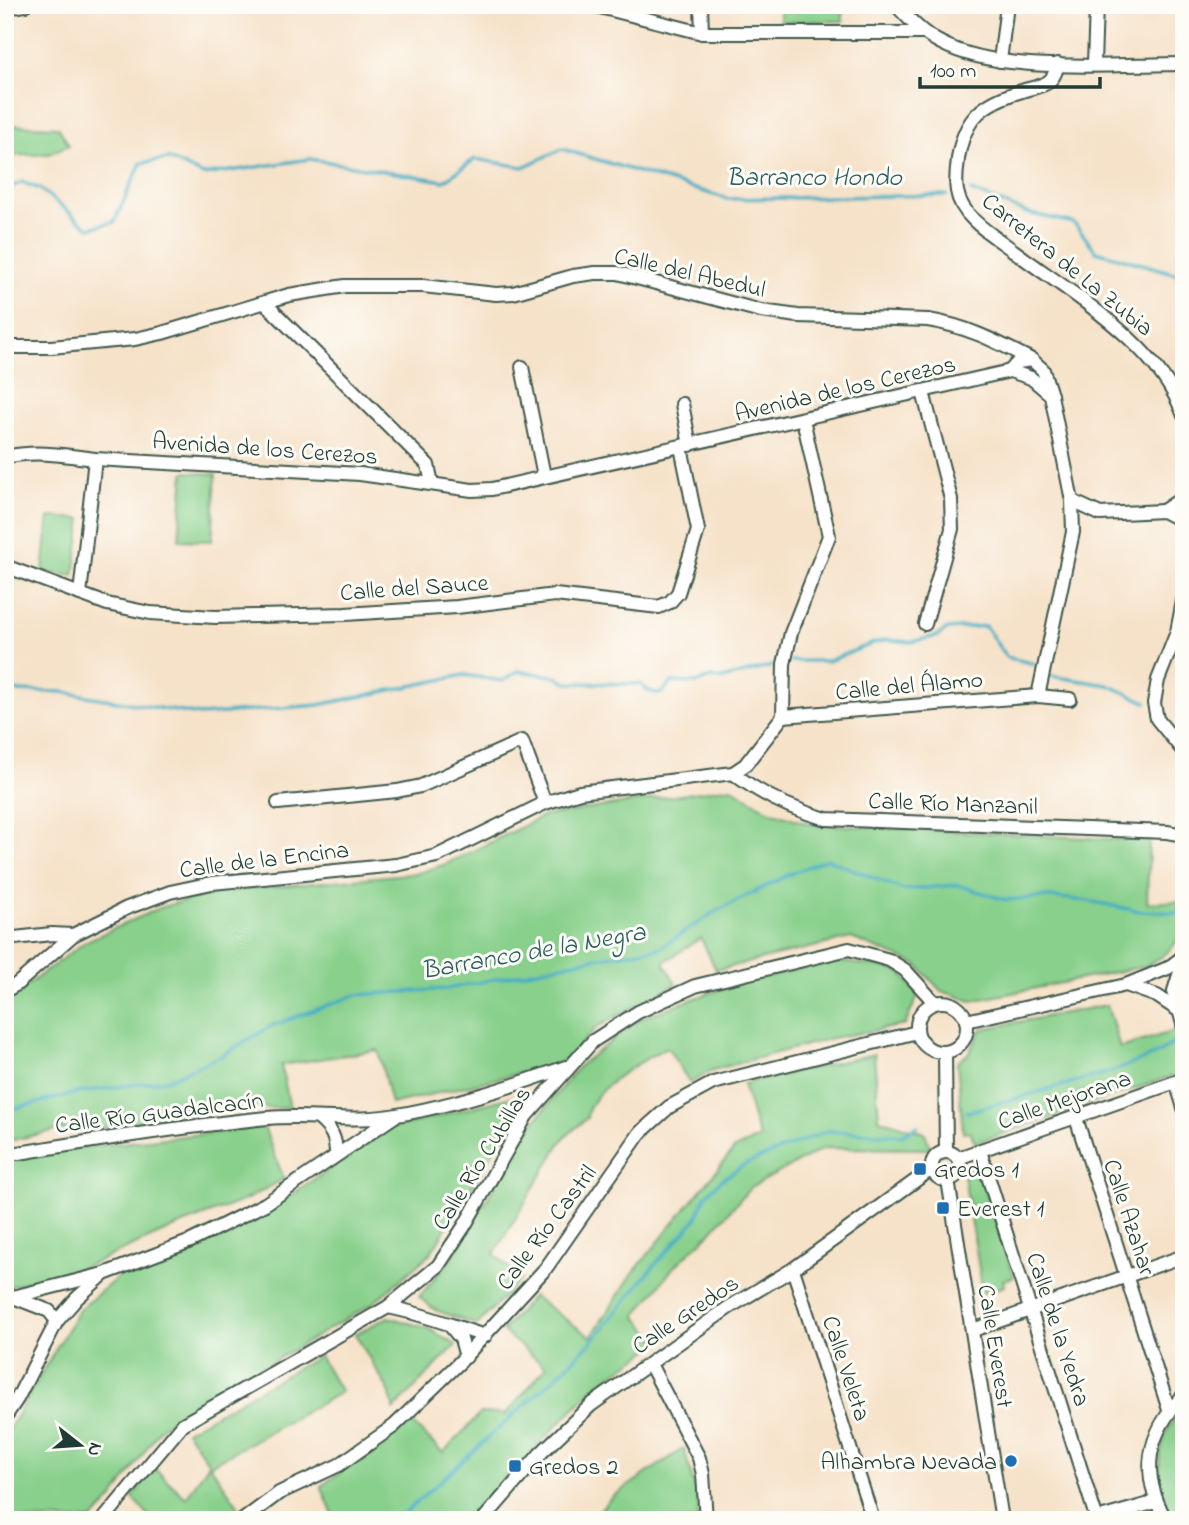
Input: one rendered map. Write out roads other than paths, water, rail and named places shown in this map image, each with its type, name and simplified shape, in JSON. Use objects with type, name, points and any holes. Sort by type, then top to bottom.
[{"type":"street","points":[[5,8],[25,5]]},
{"type":"street","points":[[592,5],[702,33],[923,33]]},
{"type":"street","points":[[701,5],[702,33]]},
{"type":"street","points":[[896,5],[923,33],[959,52],[978,58],[1058,64],[1184,64]]},
{"type":"street","points":[[1000,61],[1007,5]]},
{"type":"street","points":[[1094,64],[1096,5]]},
{"type":"street","name":"Carretera de La Zubia","points":[[1058,64],[1056,73],[1047,83],[1006,96],[985,106],[974,117],[965,130],[960,149],[956,178],[959,201],[982,227],[1135,343],[1161,371],[1184,416]]},
{"type":"street","name":"Calle del Abedul","points":[[5,347],[51,347],[135,339],[289,295],[345,286],[423,286],[496,294],[513,293],[573,276],[618,273],[761,311],[798,316],[948,323],[974,331],[1031,360]]},
{"type":"street","name":"Avenida de los Cerezos","points":[[265,303],[428,465],[432,482]]},
{"type":"street","points":[[1031,360],[1043,370],[1051,395],[1072,501],[1073,532],[1038,696]]},
{"type":"street","name":"Avenida de los Cerezos","points":[[5,457],[54,453],[95,459],[360,474],[432,482],[472,490],[492,489],[923,392],[1010,371],[1018,362],[1031,360]]},
{"type":"street","points":[[522,367],[544,477]]},
{"type":"street","points":[[1010,371],[1031,378],[1051,395]]},
{"type":"street","points":[[923,392],[951,499],[952,529],[925,624]]},
{"type":"street","points":[[682,404],[685,446]]},
{"type":"street","points":[[733,773],[745,765],[783,716],[784,664],[791,633],[829,536],[803,419]]},
{"type":"street","name":"Calle del Sauce","points":[[5,566],[107,604],[150,613],[215,617],[345,614],[457,607],[555,595],[659,607],[670,603],[678,593],[698,530],[685,446]]},
{"type":"street","points":[[80,594],[95,459]]},
{"type":"street","points":[[1163,511],[1184,497]]},
{"type":"street","points":[[1072,501],[1100,514]]},
{"type":"street","points":[[1073,532],[1082,523],[1100,514],[1163,511],[1184,522]]},
{"type":"street","points":[[1184,596],[1177,632],[1158,680],[1154,704],[1157,719],[1184,752]]},
{"type":"street","points":[[1169,654],[1184,656]]},
{"type":"street","name":"Calle del Álamo","points":[[783,716],[1038,696],[1070,699]]},
{"type":"street","points":[[278,803],[397,791],[421,786],[522,741],[545,803]]},
{"type":"street","name":"Calle de la Encina","points":[[5,991],[17,984],[73,936],[127,908],[170,892],[212,883],[396,865],[437,856],[545,803],[580,792],[733,773]]},
{"type":"street","name":"Calle Río Manzanil","points":[[733,773],[749,786],[790,808],[826,819],[1167,832],[1184,835]]},
{"type":"street","points":[[5,939],[52,934],[73,936]]},
{"type":"street","name":"Calle Río Cubillas","points":[[103,1520],[183,1424],[388,1307],[438,1266],[465,1225],[526,1116],[593,1041],[638,1012],[695,986],[849,949],[889,960],[905,970],[935,1003]]},
{"type":"street","points":[[966,1021],[1126,985],[1168,968],[1184,957]]},
{"type":"street","points":[[1184,957],[1174,990],[1184,1028]]},
{"type":"street","points":[[1126,985],[1157,996],[1178,1010]]},
{"type":"street","points":[[935,1003],[951,1004],[958,1008],[966,1021],[965,1037],[960,1044],[945,1052],[938,1052],[924,1045],[917,1032],[919,1017],[935,1003]]},
{"type":"street","name":"Calle Río Castril","points":[[243,1520],[279,1493],[338,1465],[394,1426],[466,1357],[546,1268],[640,1133],[669,1107],[713,1083],[917,1032]]},
{"type":"street","points":[[945,1052],[946,1152]]},
{"type":"street","name":"Calle Río Guadalcacín","points":[[5,1152],[19,1153],[139,1132],[272,1118],[395,1116],[510,1088],[570,1066]]},
{"type":"street","points":[[1180,1081],[1184,1108]]},
{"type":"street","name":"Calle Mejorana","points":[[958,1158],[1180,1081]]},
{"type":"street","points":[[9,1298],[104,1274],[191,1241],[265,1204],[395,1116]]},
{"type":"street","name":"Calle Azahar","points":[[1076,1118],[1169,1410]]},
{"type":"street","points":[[319,1119],[330,1128],[336,1142],[336,1155]]},
{"type":"street","name":"Calle de la Yedra","points":[[980,1151],[1097,1519]]},
{"type":"street","points":[[946,1152],[953,1153],[958,1158],[959,1172],[947,1180],[940,1178],[933,1168],[934,1159],[946,1152]]},
{"type":"street","name":"Calle Gredos","points":[[483,1520],[541,1453],[591,1405],[728,1308],[793,1269],[933,1168]]},
{"type":"street","name":"Calle Everest","points":[[947,1180],[1002,1520]]},
{"type":"street","points":[[973,1329],[1184,1256]]},
{"type":"street","name":"Calle Veleta","points":[[793,1269],[873,1520]]},
{"type":"street","points":[[5,1418],[57,1321],[77,1298],[104,1274]]},
{"type":"street","points":[[410,1288],[409,1301],[416,1312]]},
{"type":"street","points":[[9,1298],[48,1311],[57,1321]]},
{"type":"street","points":[[388,1307],[416,1312],[485,1336]]},
{"type":"street","points":[[451,1326],[461,1339],[466,1357]]},
{"type":"street","points":[[650,1364],[699,1458],[703,1474],[706,1520]]},
{"type":"street","points":[[1166,1520],[1156,1502],[1150,1464],[1159,1426],[1169,1410],[1184,1395]]},
{"type":"street","points":[[494,1520],[500,1500]]},
{"type":"street","points":[[1097,1519],[1156,1502]]},
{"type":"waterway","name":"Barranco Hondo","points":[[5,190],[22,182],[40,189],[89,228],[114,222],[141,163],[169,159],[203,175],[310,159],[444,181],[475,159],[523,167],[562,149],[728,199],[947,195]]},
{"type":"waterway","name":"Barranco Hondo","points":[[971,191],[1027,213],[1074,223],[1096,251],[1184,276]]},
{"type":"waterway","points":[[791,661],[828,661],[874,643],[888,640],[911,642],[937,636],[948,629],[985,626],[1006,657],[1035,664]]},
{"type":"waterway","points":[[5,691],[63,692],[200,715],[319,705],[464,675],[503,681],[518,671],[554,676],[567,683],[640,684],[649,691],[660,694],[672,682],[697,683],[772,666]]},
{"type":"waterway","points":[[1051,676],[1108,685],[1146,702]]},
{"type":"waterway","name":"Barranco de la Negra","points":[[5,1113],[81,1092],[166,1080],[221,1056],[271,1026],[356,995],[447,989],[595,958],[660,948],[713,913],[792,873],[827,859],[904,890],[957,885],[1006,900],[1049,897],[1139,911],[1183,913]]},
{"type":"waterway","points":[[967,1112],[1117,1070],[1159,1053],[1176,1041]]},
{"type":"waterway","points":[[397,1520],[557,1376],[597,1336],[696,1219],[706,1195],[721,1180],[746,1164],[827,1131],[902,1135],[918,1126]]},
{"type":"place","name":"Gredos 1","points":[[920,1169]]},
{"type":"place","name":"Everest 1","points":[[943,1208]]},
{"type":"place","name":"Alhambra Nevada","points":[[1011,1461]]},
{"type":"place","name":"Gredos 2","points":[[515,1466]]}]
